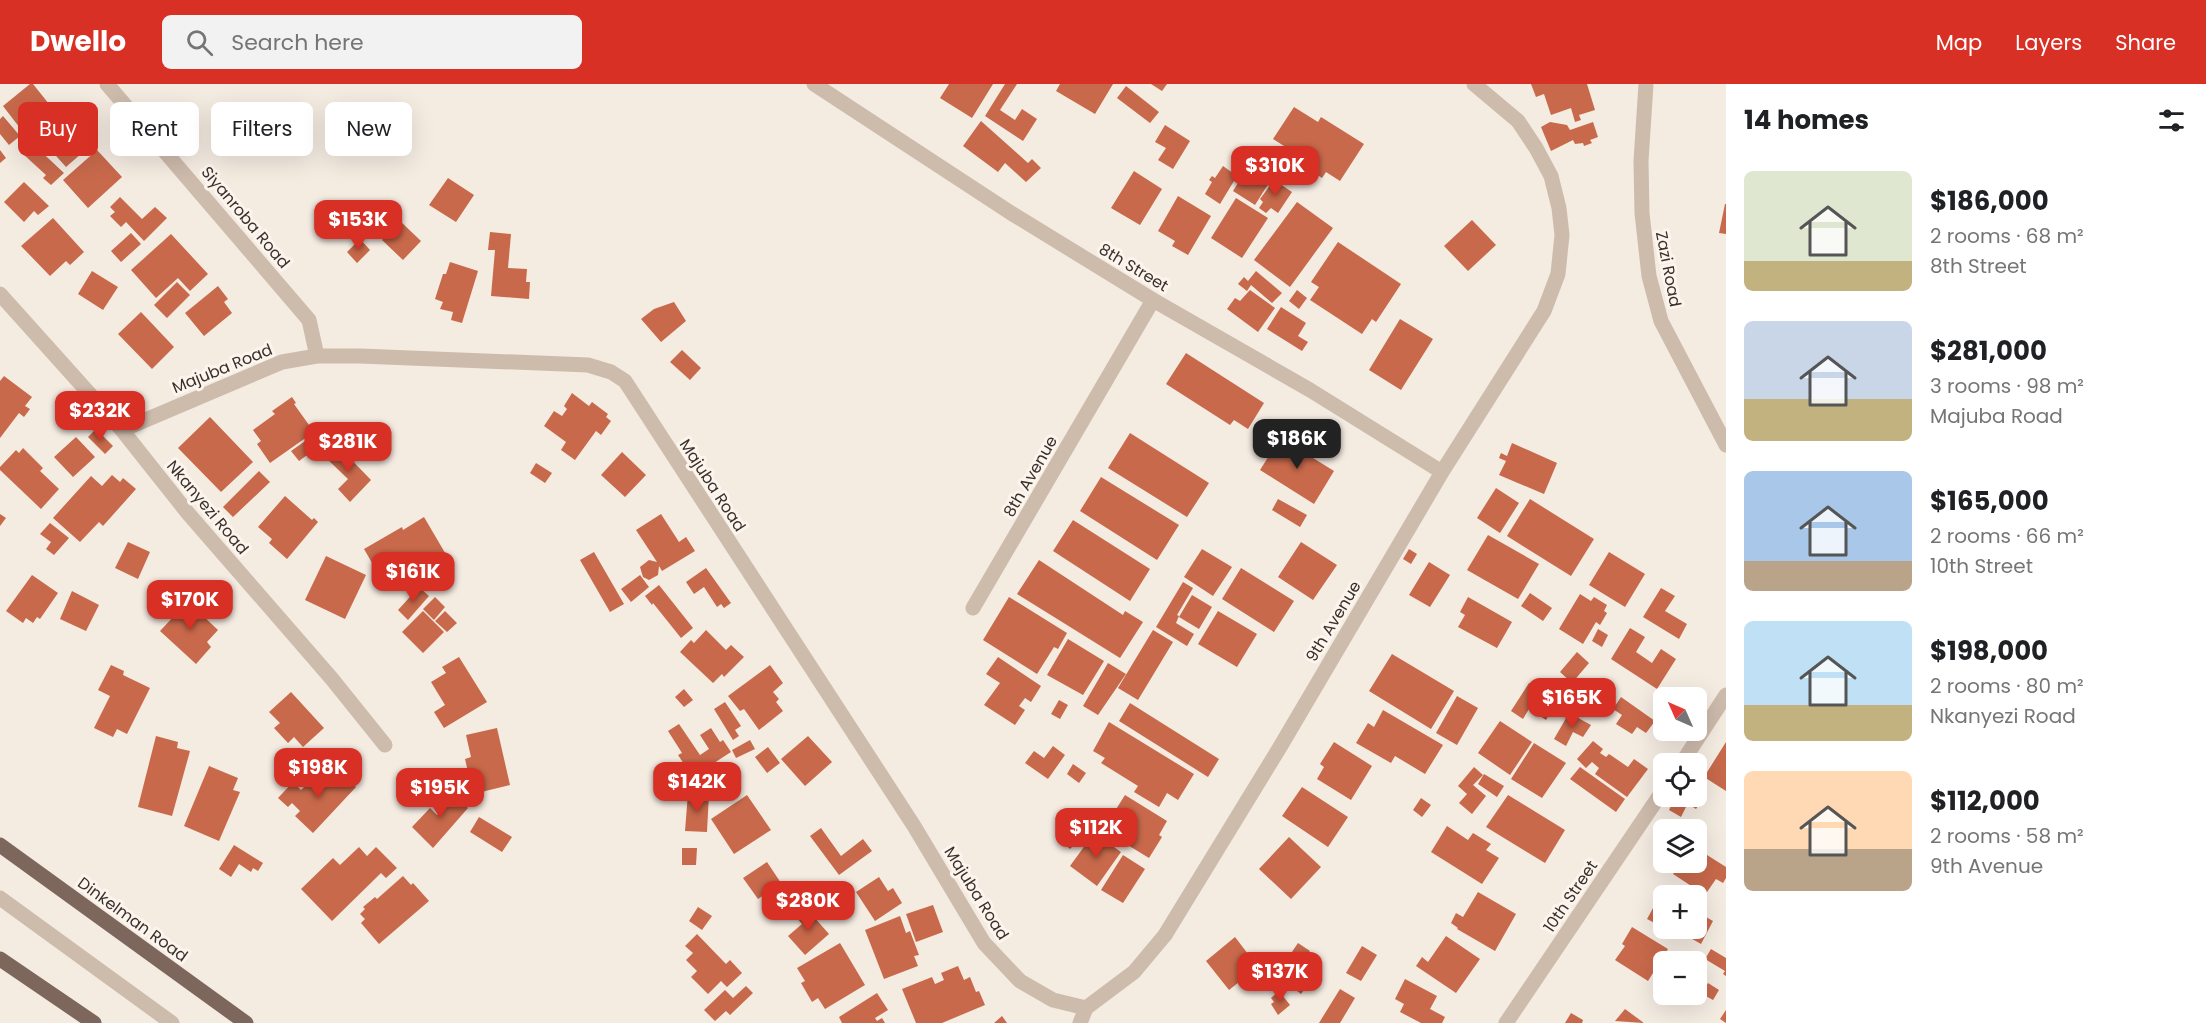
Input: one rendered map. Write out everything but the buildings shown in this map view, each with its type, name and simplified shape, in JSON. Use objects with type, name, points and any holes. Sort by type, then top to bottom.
[{"type":"main road","name":"Dinkelman Road","points":[[0,845],[246,1023]]},
{"type":"main road","points":[[0,959],[93,1023]]},
{"type":"street","name":"Siyanroba Road","points":[[107,84],[309,320],[317,356]]},
{"type":"street","name":"8th Street","points":[[814,84],[1011,213],[1153,300],[1311,390],[1442,472]]},
{"type":"street","name":"9th Avenue","points":[[1086,1008],[1134,972],[1165,935],[1280,747],[1442,472],[1544,311],[1558,274],[1562,235],[1559,208],[1551,176],[1518,121],[1474,84]]},
{"type":"street","name":"Zazi Road","points":[[1646,84],[1641,171],[1644,243],[1649,276],[1661,321],[1726,445]]},
{"type":"street","name":"Nkanyezi Road","points":[[0,294],[122,430],[187,512],[332,679],[385,745]]},
{"type":"street","name":"8th Avenue","points":[[973,608],[1153,300]]},
{"type":"street","name":"Majuba Road","points":[[122,430],[282,362],[317,356],[588,365],[611,372],[625,381],[914,826],[984,943],[1020,981],[1053,1000],[1086,1008]]},
{"type":"street","points":[[1688,753],[1726,695]]},
{"type":"street","name":"10th Street","points":[[1506,1023],[1653,805]]},
{"type":"street","points":[[0,898],[172,1023]]},
{"type":"street","points":[[1080,1023],[1086,1008]]}]
